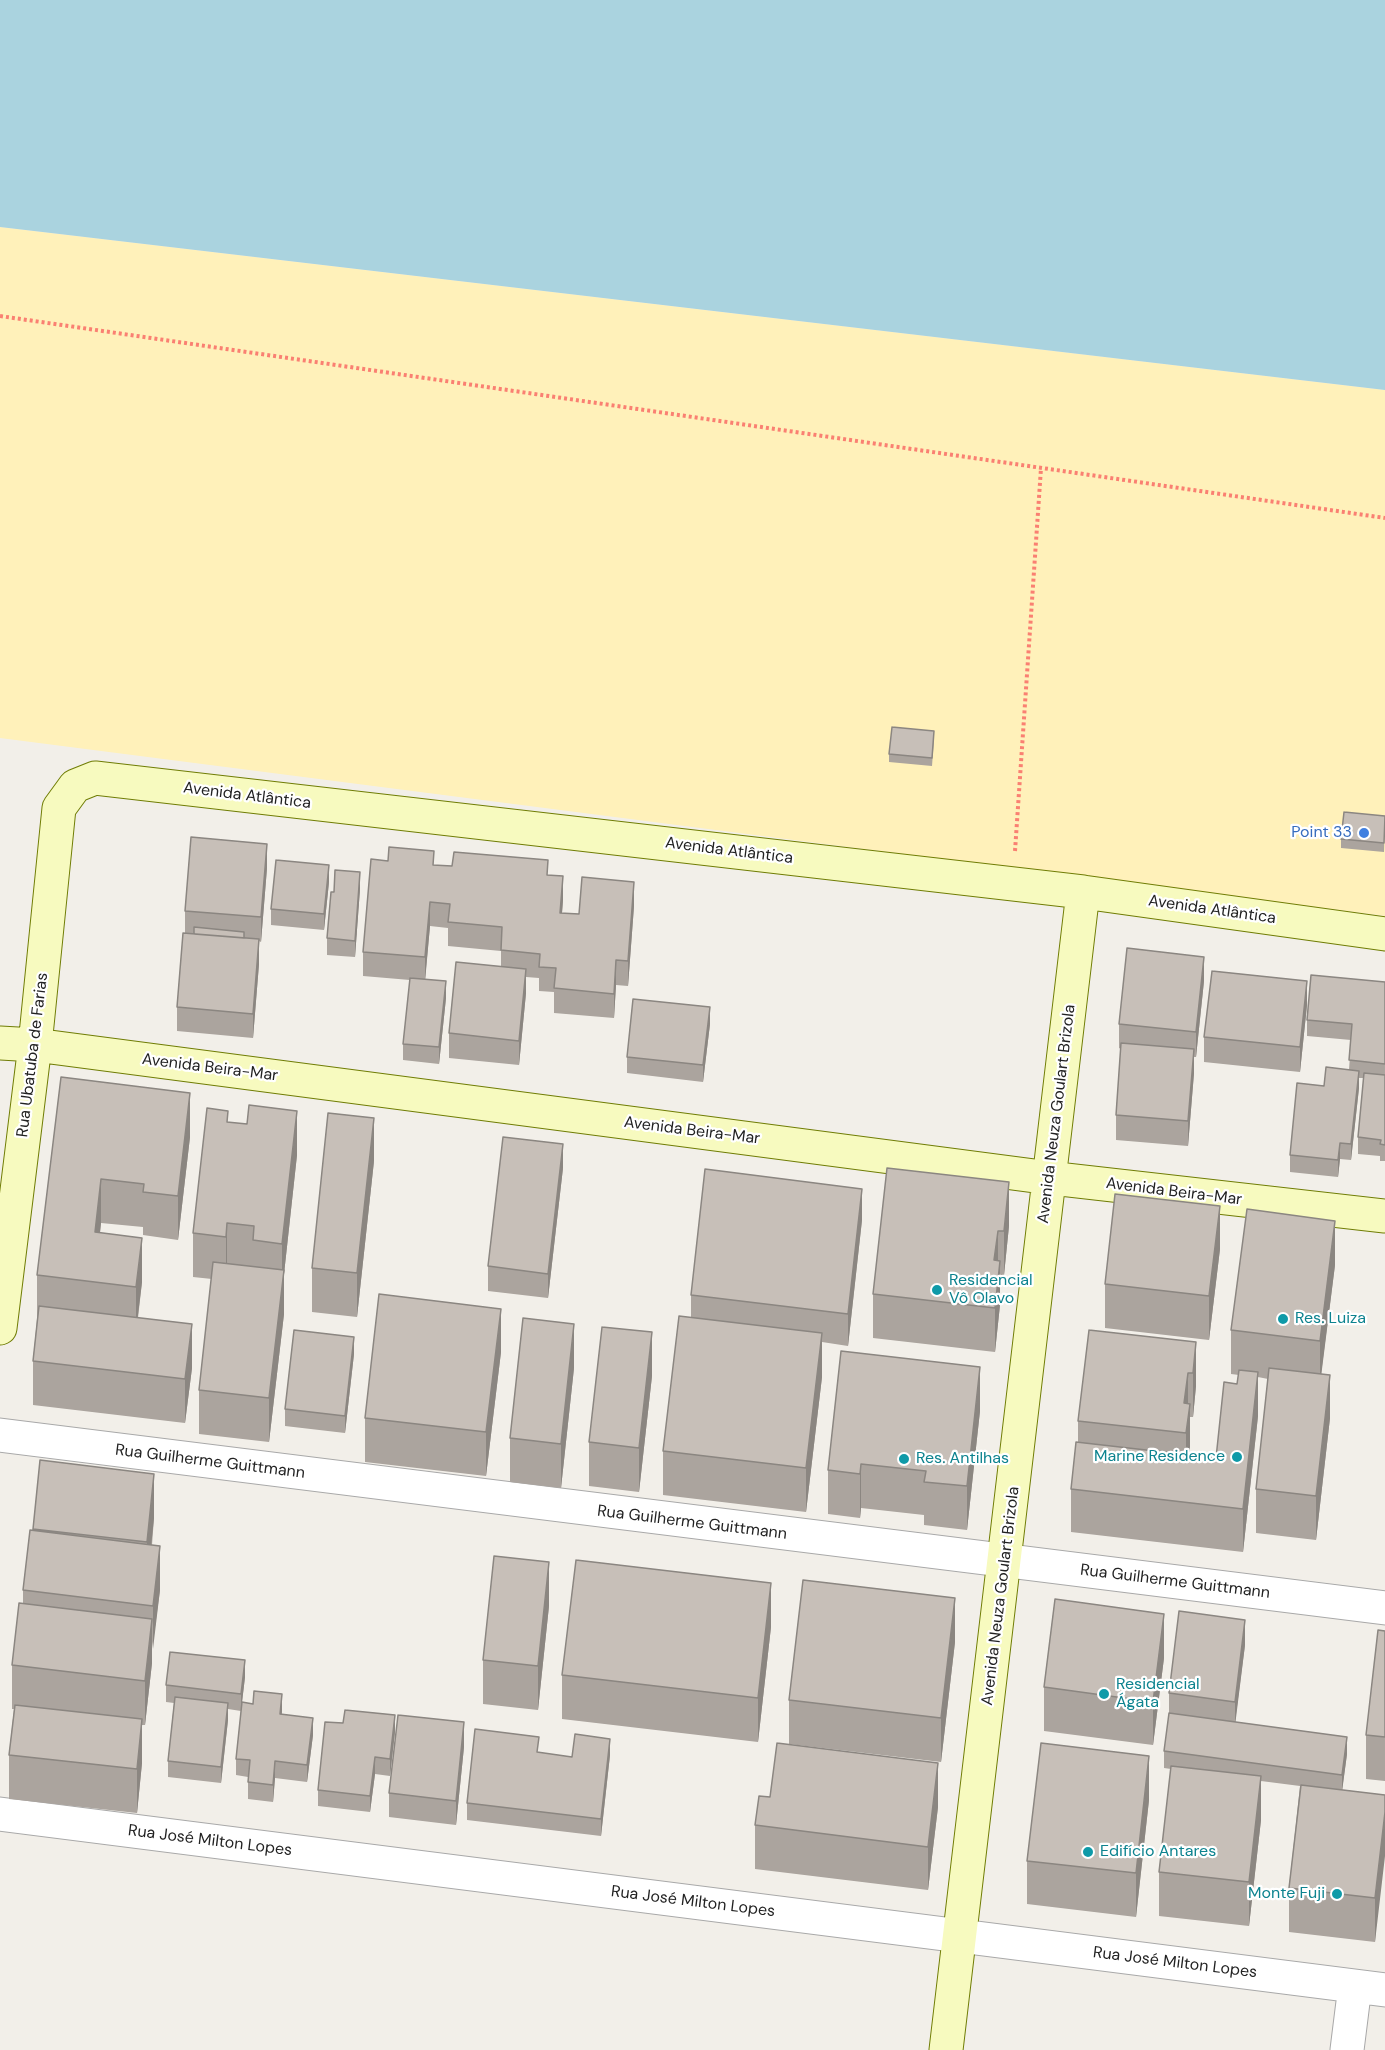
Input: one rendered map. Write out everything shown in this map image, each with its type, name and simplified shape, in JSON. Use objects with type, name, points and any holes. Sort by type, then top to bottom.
[{"type":"main road","name":"Avenida Atlântica","points":[[75,786],[95,778],[1083,892],[1385,934]]},
{"type":"main road","name":"Rua Ubatuba de Farias","points":[[0,1328],[34,1045],[59,808],[75,786]]},
{"type":"main road","name":"Avenida Neuza Goulart Brizola","points":[[946,2050],[1083,892]]},
{"type":"main road","name":"Avenida Beira-Mar","points":[[0,1043],[34,1045],[1050,1178],[1385,1216]]},
{"type":"street","name":"Rua Guilherme Guittmann","points":[[0,1435],[1385,1608]]},
{"type":"street","name":"Rua José Milton Lopes","points":[[0,1814],[1370,1988]]},
{"type":"street","points":[[1347,2050],[1370,1988]]},
{"type":"path","points":[[0,316],[1385,518]]},
{"type":"path","points":[[1013,884],[1041,468]]},
{"type":"sand","points":[[0,227],[1385,390],[1385,916],[0,738]]},
{"type":"water","points":[[0,0],[1385,0],[1385,390],[0,227]]},
{"type":"building","points":[[892,727],[934,731],[932,758],[889,754]]},
{"type":"building","name":"Point 33","points":[[1344,812],[1385,816],[1384,843],[1341,839]]},
{"type":"building","points":[[191,837],[267,844],[261,917],[185,911]]},
{"type":"building","points":[[389,847],[434,851],[433,865],[452,866],[454,852],[548,860],[547,875],[563,876],[560,913],[579,914],[582,877],[634,882],[628,961],[616,960],[614,994],[554,988],[556,968],[539,967],[540,954],[501,950],[502,927],[448,922],[450,904],[430,902],[425,957],[363,952],[371,859],[388,861]]},
{"type":"building","points":[[276,860],[329,865],[324,914],[271,909]]},
{"type":"building","points":[[335,870],[360,872],[355,941],[327,938]]},
{"type":"building","points":[[194,927],[244,932],[244,938],[194,934]]},
{"type":"building","points":[[183,933],[259,939],[253,1014],[177,1007]]},
{"type":"building","points":[[1127,948],[1204,957],[1196,1032],[1119,1024]]},
{"type":"building","points":[[456,962],[526,969],[519,1041],[449,1033]]},
{"type":"building","points":[[1212,971],[1307,981],[1300,1047],[1204,1037]]},
{"type":"building","points":[[1311,975],[1385,982],[1385,1064],[1349,1060],[1352,1024],[1307,1020]]},
{"type":"building","points":[[410,978],[446,981],[439,1047],[403,1044]]},
{"type":"building","points":[[633,999],[710,1007],[703,1065],[627,1057]]},
{"type":"building","points":[[1121,1043],[1194,1049],[1188,1121],[1116,1115]]},
{"type":"building","points":[[1326,1067],[1359,1071],[1351,1144],[1340,1143],[1338,1160],[1290,1155],[1297,1083],[1324,1086]]},
{"type":"building","points":[[1364,1073],[1385,1075],[1385,1145],[1380,1144],[1381,1140],[1358,1137]]},
{"type":"building","points":[[61,1077],[190,1093],[178,1196],[143,1192],[144,1184],[101,1179],[95,1232],[142,1238],[136,1287],[37,1275]]},
{"type":"building","points":[[249,1105],[297,1111],[282,1244],[253,1240],[254,1226],[227,1223],[226,1237],[193,1233],[207,1108],[228,1111],[227,1122],[247,1124]]},
{"type":"building","points":[[328,1113],[374,1118],[357,1273],[312,1268]]},
{"type":"building","points":[[503,1137],[563,1144],[548,1274],[488,1266]]},
{"type":"building","name":"Residencial Vô Olavo","points":[[887,1168],[1009,1182],[1004,1231],[998,1231],[994,1260],[1000,1261],[995,1308],[873,1294]]},
{"type":"building","points":[[705,1169],[862,1189],[848,1314],[691,1295]]},
{"type":"building","points":[[1115,1194],[1220,1206],[1209,1296],[1105,1284]]},
{"type":"building","name":"Res. Luiza","points":[[1247,1209],[1335,1221],[1320,1341],[1231,1330]]},
{"type":"building","points":[[213,1262],[284,1270],[269,1398],[199,1390]]},
{"type":"building","points":[[379,1294],[501,1309],[486,1432],[365,1418]]},
{"type":"building","points":[[39,1306],[192,1324],[185,1379],[33,1361]]},
{"type":"building","points":[[679,1316],[822,1333],[806,1468],[663,1451]]},
{"type":"building","points":[[523,1318],[574,1324],[561,1444],[510,1438]]},
{"type":"building","points":[[602,1327],[652,1332],[639,1448],[589,1442]]},
{"type":"building","points":[[294,1330],[354,1337],[345,1416],[285,1409]]},
{"type":"building","points":[[1089,1330],[1196,1342],[1193,1373],[1188,1373],[1184,1403],[1190,1404],[1186,1433],[1078,1421]]},
{"type":"building","points":[[841,1351],[980,1367],[967,1486],[924,1482],[926,1471],[861,1464],[860,1474],[828,1470]]},
{"type":"building","points":[[1269,1368],[1330,1375],[1316,1496],[1256,1489]]},
{"type":"building","points":[[1239,1370],[1258,1372],[1243,1509],[1071,1489],[1076,1442],[1216,1458],[1224,1382],[1237,1384]]},
{"type":"building","points":[[40,1460],[154,1474],[147,1542],[33,1529]]},
{"type":"building","points":[[30,1530],[160,1546],[153,1606],[23,1590]]},
{"type":"building","points":[[494,1556],[549,1562],[538,1666],[483,1660]]},
{"type":"building","points":[[576,1560],[771,1583],[758,1698],[562,1675]]},
{"type":"building","points":[[803,1580],[955,1598],[941,1718],[789,1700]]},
{"type":"building","points":[[1055,1599],[1164,1614],[1153,1702],[1044,1687]]},
{"type":"building","points":[[19,1603],[152,1619],[145,1681],[12,1665]]},
{"type":"building","points":[[1179,1611],[1245,1620],[1235,1702],[1169,1693]]},
{"type":"building","points":[[1378,1630],[1385,1631],[1385,1737],[1366,1735]]},
{"type":"building","points":[[170,1652],[245,1660],[241,1694],[166,1685]]},
{"type":"building","points":[[254,1691],[282,1694],[280,1714],[313,1718],[307,1765],[275,1761],[273,1785],[248,1782],[250,1760],[236,1759],[242,1702],[253,1704]]},
{"type":"building","points":[[175,1697],[228,1703],[221,1767],[168,1761]]},
{"type":"building","points":[[15,1705],[142,1719],[137,1769],[9,1755]]},
{"type":"building","points":[[345,1710],[395,1715],[390,1759],[375,1757],[370,1796],[318,1790],[325,1722],[343,1723]]},
{"type":"building","points":[[1169,1713],[1347,1737],[1342,1775],[1164,1751]]},
{"type":"building","points":[[398,1715],[464,1722],[456,1801],[389,1793]]},
{"type":"building","points":[[475,1729],[539,1737],[537,1752],[572,1757],[575,1734],[610,1739],[601,1819],[467,1803]]},
{"type":"building","points":[[777,1743],[938,1763],[928,1847],[755,1825],[759,1796],[770,1797]]},
{"type":"building","name":"Edifício Antares","points":[[1041,1743],[1149,1756],[1136,1873],[1027,1861]]},
{"type":"building","points":[[1171,1766],[1261,1776],[1249,1882],[1159,1872]]},
{"type":"building","points":[[1301,1785],[1385,1795],[1375,1898],[1289,1888]]},
{"type":"place","name":"Point 33","points":[[1364,833]]},
{"type":"place","name":"Residencial Vô Olavo","points":[[937,1290]]},
{"type":"place","name":"Res. Luiza","points":[[1283,1319]]},
{"type":"place","name":"Marine Residence","points":[[1237,1457]]},
{"type":"place","name":"Res. Antilhas","points":[[904,1459]]},
{"type":"place","name":"Residencial Ágata","points":[[1104,1694]]},
{"type":"place","name":"Edifício Antares","points":[[1088,1852]]},
{"type":"place","name":"Monte Fuji","points":[[1337,1894]]}]
